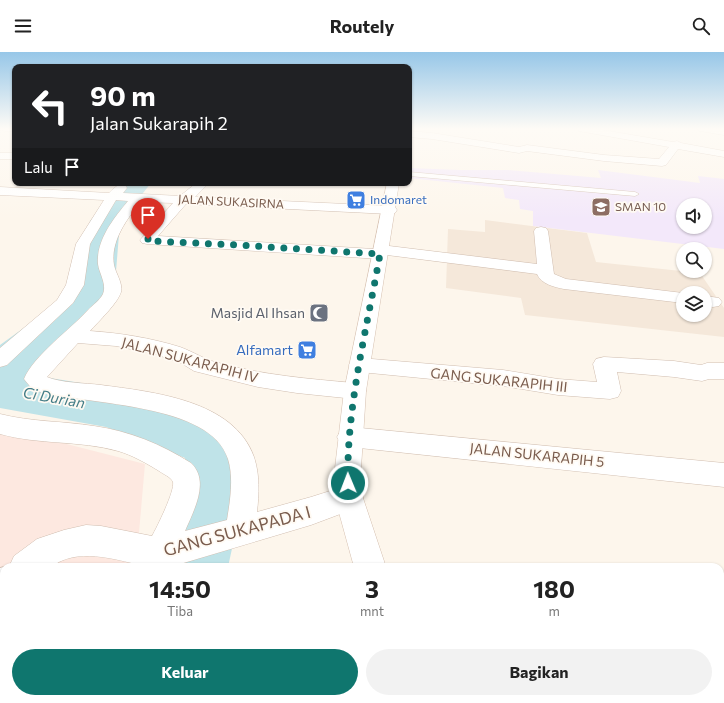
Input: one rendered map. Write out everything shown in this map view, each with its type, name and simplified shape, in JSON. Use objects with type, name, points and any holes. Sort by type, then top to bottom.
[{"type":"street","points":[[613,158],[662,163],[664,158]]},
{"type":"street","points":[[1,191],[12,185]]},
{"type":"street","points":[[200,186],[183,200],[147,240],[381,252],[546,270]]},
{"type":"street","points":[[369,563],[349,498],[348,468],[355,392],[390,210],[393,186]]},
{"type":"street","name":"JALAN SUKASIRNA","points":[[1,191],[125,194],[183,200],[390,210]]},
{"type":"street","points":[[125,194],[123,217],[109,242],[106,259],[106,265],[111,279],[110,296],[64,343],[37,374],[35,379],[41,384],[69,390],[140,399],[172,407],[202,417],[220,428],[234,442],[241,458],[245,484],[236,532]]},
{"type":"street","points":[[0,360],[21,344],[64,302],[75,285],[83,244],[125,194]]},
{"type":"street","points":[[541,231],[546,276],[552,280],[564,284],[676,297]]},
{"type":"street","name":"JALAN SUKARAPIH IV","points":[[21,344],[64,343],[106,339],[147,345],[188,357],[201,365],[255,378],[306,388],[355,392]]},
{"type":"street","name":"GANG SUKARAPIH III","points":[[360,365],[503,378],[558,386],[610,391],[604,364],[674,369],[702,373],[707,371],[724,371]]},
{"type":"street","points":[[0,424],[16,428],[106,438],[124,442],[149,452],[182,471],[185,475],[187,485],[177,516],[159,558]]},
{"type":"street","name":"JALAN SUKARAPIH 5","points":[[350,437],[724,475]]},
{"type":"street","name":"GANG SUKAPADA I","points":[[30,563],[48,550],[86,540],[101,541],[159,558],[236,532],[311,511],[349,498]]},
{"type":"lane","points":[[412,174],[635,194]]},
{"type":"shaded area","name":"SMAN 10","points":[[412,168],[507,170],[601,178],[598,170],[700,183],[698,176],[724,179],[724,249],[712,248],[712,242],[676,242],[676,243],[533,226],[533,211],[520,209],[519,200],[505,198],[503,188],[412,178]]},
{"type":"shaded area","points":[[485,220],[587,233],[596,262],[676,270],[676,278],[703,278],[709,286],[676,286],[676,322],[712,322],[712,290],[724,308],[724,337],[525,315],[521,298],[446,288],[448,229],[485,232]]},
{"type":"shaded area","points":[[0,427],[145,464],[136,563],[0,563]]},
{"type":"waterway","name":"Ci Durian","points":[[135,186],[105,221],[94,296],[14,358],[0,389],[113,408],[214,445],[214,489],[193,563]]},
{"type":"place","name":"Indomaret","points":[[356,200]]},
{"type":"place","name":"SMAN 10","points":[[601,207]]},
{"type":"place","name":"Masjid Al Ihsan","points":[[319,313]]},
{"type":"place","name":"Alfamart","points":[[307,350]]},
{"type":"route","points":[[148,239],[147,240],[150,241],[380,254],[355,392],[350,437],[348,483]]}]
